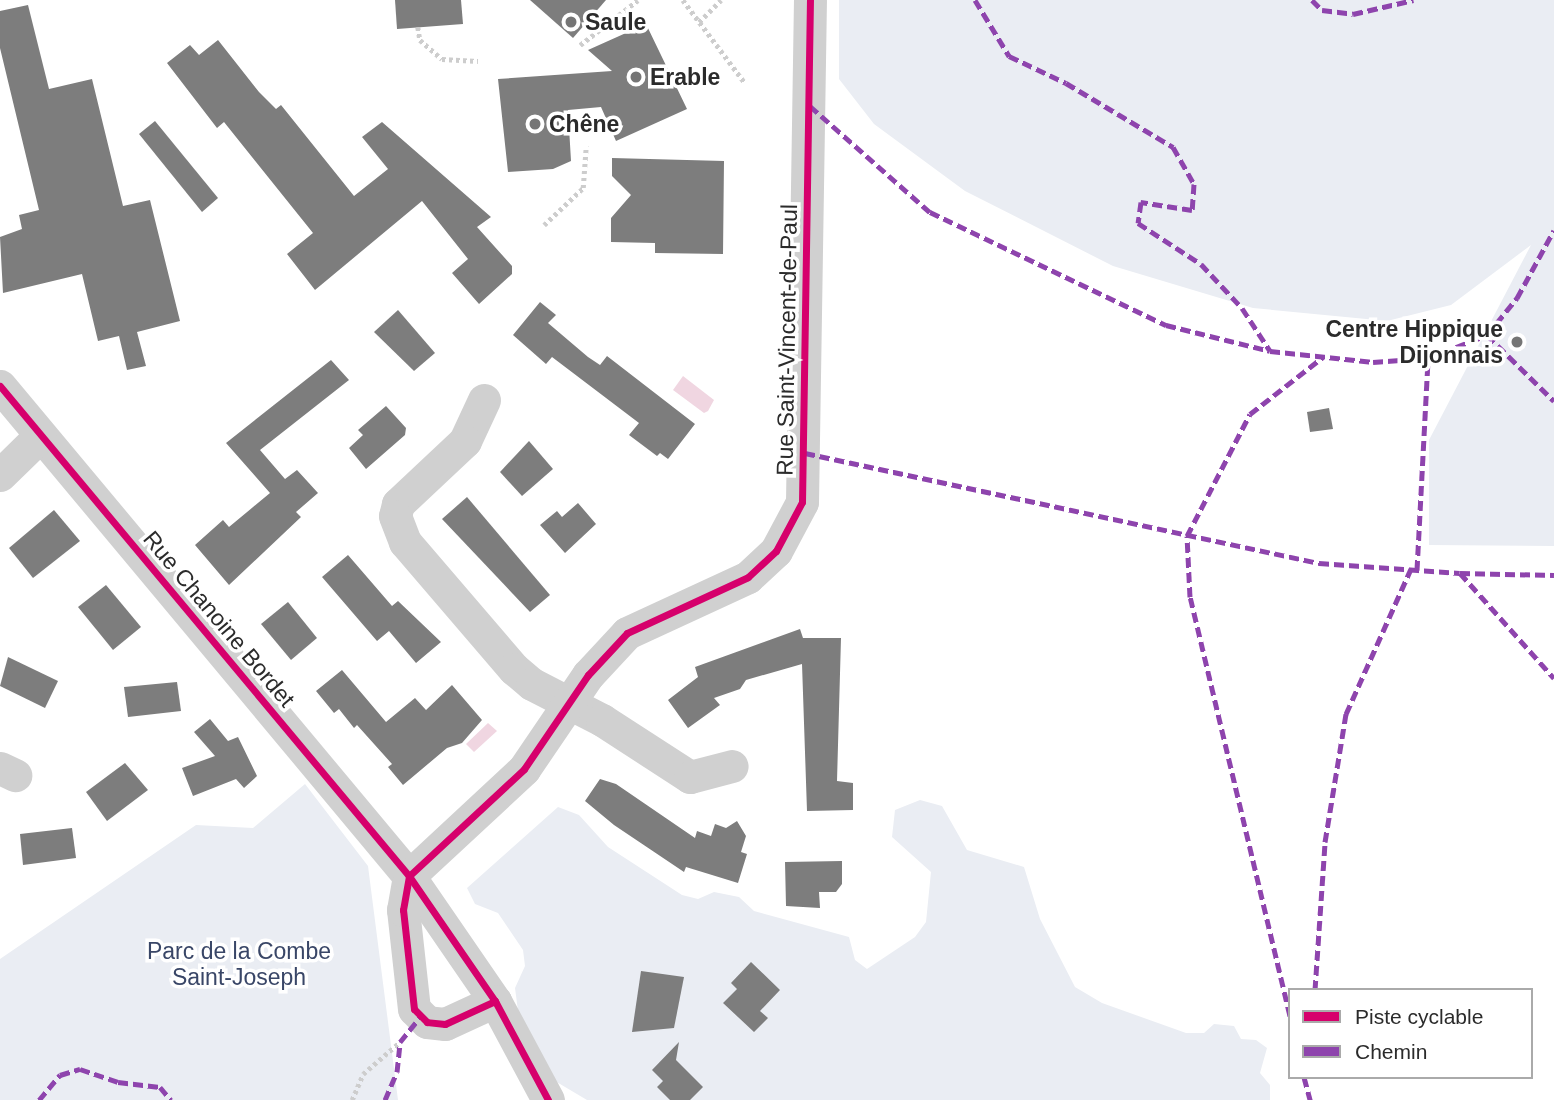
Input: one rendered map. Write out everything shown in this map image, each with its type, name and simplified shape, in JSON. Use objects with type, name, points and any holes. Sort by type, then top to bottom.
[{"type":"street","name":"Rue Saint-Vincent-de-Paul","points":[[409,876],[515,778],[568,703],[626,633],[758,569],[790,530],[802,502],[810,0]]},
{"type":"street","name":"Rue Chanoine Bordet","points":[[0,386],[409,876],[495,1001],[548,1100]]},
{"type":"street","points":[[484,400],[465,441],[398,504],[398,530],[514,669],[690,777],[732,766]]},
{"type":"street","points":[[0,475],[40,436]]},
{"type":"street","points":[[409,876],[403,910],[414,1009],[427,1022],[445,1024],[495,1001]]},
{"type":"path","points":[[579,45],[638,0]]},
{"type":"path","points":[[683,0],[746,83]]},
{"type":"path","points":[[699,22],[721,0]]},
{"type":"path","points":[[418,27],[420,40],[442,59],[478,61]]},
{"type":"path","points":[[544,225],[583,188],[586,146]]},
{"type":"path","points":[[352,1100],[363,1074],[400,1042]]},
{"type":"green space","points":[[839,0],[1554,0],[1554,546],[1429,545],[1429,440],[1531,245],[1451,305],[1387,321],[1253,308],[1113,266],[965,191],[874,124],[839,79]]},
{"type":"green space","name":"Parc de la Combe Saint-Joseph","points":[[305,784],[368,866],[398,1100],[0,1100],[0,959],[196,825],[253,828]]},
{"type":"green space","points":[[920,800],[942,806],[967,850],[1024,867],[1040,919],[1075,987],[1102,1003],[1186,1033],[1204,1033],[1214,1024],[1234,1026],[1241,1039],[1256,1040],[1267,1048],[1260,1073],[1270,1085],[1270,1100],[587,1100],[555,1081],[518,1011],[515,988],[525,966],[523,950],[498,913],[475,904],[467,888],[558,807],[579,815],[608,847],[682,895],[698,899],[714,892],[739,897],[754,911],[849,937],[855,960],[867,969],[915,937],[926,922],[931,872],[892,837],[895,810]]},
{"type":"shaded area","points":[[683,376],[714,400],[708,411],[704,413],[673,390]]},
{"type":"shaded area","points":[[488,723],[497,731],[474,752],[466,744]]},
{"type":"building","points":[[395,0],[461,0],[463,24],[397,29]]},
{"type":"building","name":"Saule","points":[[530,0],[606,0],[573,38]]},
{"type":"building","points":[[28,5],[49,89],[92,79],[123,206],[150,200],[180,321],[137,332],[146,366],[127,370],[119,336],[98,341],[82,274],[3,293],[0,237],[22,229],[19,215],[39,210],[0,48],[0,11]]},
{"type":"building","points":[[646,24],[687,109],[616,141],[601,107],[568,110],[571,161],[553,169],[508,172],[498,79],[612,71],[588,50]]},
{"type":"building","points":[[218,40],[259,92],[276,109],[281,105],[354,196],[388,169],[362,137],[382,122],[491,217],[477,227],[512,266],[512,274],[479,304],[452,273],[468,259],[422,201],[315,290],[287,254],[313,233],[224,122],[217,128],[167,63],[190,45],[199,55]]},
{"type":"building","points":[[155,121],[218,198],[202,212],[139,134]]},
{"type":"building","points":[[612,158],[724,161],[723,254],[655,253],[655,243],[611,242],[611,218],[631,195],[612,176]]},
{"type":"building","points":[[540,302],[556,315],[548,323],[588,357],[600,365],[607,356],[695,424],[668,459],[660,453],[657,456],[629,435],[639,423],[552,357],[546,364],[513,335]]},
{"type":"building","points":[[398,310],[435,353],[414,371],[374,332]]},
{"type":"building","points":[[331,360],[349,380],[260,450],[285,479],[297,470],[318,493],[296,512],[301,517],[229,585],[195,545],[223,520],[229,527],[270,493],[226,443]]},
{"type":"building","points":[[386,406],[406,428],[405,435],[366,469],[349,448],[363,435],[358,430]]},
{"type":"building","points":[[1329,408],[1333,429],[1310,432],[1307,412]]},
{"type":"building","points":[[529,441],[553,469],[522,496],[500,472]]},
{"type":"building","points":[[467,497],[550,595],[530,612],[442,519]]},
{"type":"building","points":[[578,503],[596,524],[565,553],[540,525],[557,511],[562,517]]},
{"type":"building","points":[[54,510],[80,541],[33,578],[9,548]]},
{"type":"building","points":[[348,555],[392,606],[398,601],[441,642],[416,663],[389,631],[377,641],[322,577]]},
{"type":"building","points":[[106,585],[141,627],[113,650],[78,607]]},
{"type":"building","points":[[288,602],[317,638],[291,660],[261,624]]},
{"type":"building","points":[[800,629],[803,638],[841,638],[837,781],[853,783],[853,810],[807,811],[802,664],[746,680],[740,689],[714,698],[720,705],[688,728],[668,700],[698,677],[695,667]]},
{"type":"building","points":[[8,657],[58,681],[45,708],[0,686]]},
{"type":"building","points":[[342,670],[386,722],[415,698],[426,710],[452,685],[482,720],[462,743],[447,748],[403,785],[388,767],[392,764],[357,725],[354,728],[339,709],[334,713],[316,691]]},
{"type":"building","points":[[177,682],[181,711],[128,717],[124,687]]},
{"type":"building","points":[[210,719],[228,741],[238,737],[257,776],[244,788],[236,779],[193,796],[182,768],[215,756],[194,732]]},
{"type":"building","points":[[125,763],[148,790],[107,821],[86,792]]},
{"type":"building","points":[[600,779],[616,784],[695,838],[697,831],[711,836],[715,824],[726,828],[737,821],[746,836],[741,852],[747,854],[738,883],[686,867],[684,872],[614,825],[585,801]]},
{"type":"building","points":[[72,828],[76,858],[23,865],[20,834]]},
{"type":"building","points":[[842,861],[842,884],[836,892],[819,892],[820,908],[786,906],[785,862]]},
{"type":"building","points":[[751,962],[780,990],[760,1011],[768,1018],[754,1032],[723,1003],[737,989],[731,983]]},
{"type":"building","points":[[641,971],[684,977],[674,1028],[632,1032]]},
{"type":"building","points":[[679,1042],[676,1060],[703,1087],[690,1100],[670,1100],[657,1087],[663,1081],[652,1070]]},
{"type":"marked path","points":[[975,0],[1009,56],[1066,83],[1173,147],[1194,184],[1192,210],[1141,202],[1138,223],[1201,264],[1242,308],[1270,351]]},
{"type":"marked path","points":[[1312,0],[1322,10],[1353,14],[1413,0]]},
{"type":"marked path","points":[[810,106],[930,212],[1166,325],[1270,351],[1373,362],[1428,358],[1487,335],[1517,298],[1554,230]]},
{"type":"marked path","points":[[1487,335],[1554,401]]},
{"type":"marked path","points":[[1288,1008],[1190,597],[1187,536],[1250,414],[1323,357]]},
{"type":"marked path","points":[[1417,570],[1428,358]]},
{"type":"marked path","points":[[805,453],[1319,563],[1460,573],[1554,678]]},
{"type":"marked path","points":[[1315,988],[1325,842],[1346,714],[1411,569]]},
{"type":"marked path","points":[[1460,573],[1554,575]]},
{"type":"marked path","points":[[385,1100],[397,1072],[400,1042],[420,1017]]},
{"type":"marked path","points":[[39,1100],[60,1075],[80,1069],[118,1082],[160,1087],[171,1100]]},
{"type":"marked path","points":[[1305,1079],[1310,1100]]},
{"type":"cycle path","points":[[495,1001],[445,1024],[427,1022],[414,1009],[403,910],[409,876],[524,769],[588,675],[627,633],[748,577],[776,551],[802,502],[810,0]]},
{"type":"cycle path","points":[[0,386],[409,876],[495,1001],[548,1100]]},
{"type":"place","name":"Saule","points":[[571,22]]},
{"type":"place","name":"Erable","points":[[636,77]]},
{"type":"place","name":"Chêne","points":[[535,124]]},
{"type":"place","name":"Centre Hippique Dijonnais","points":[[1517,342]]}]
